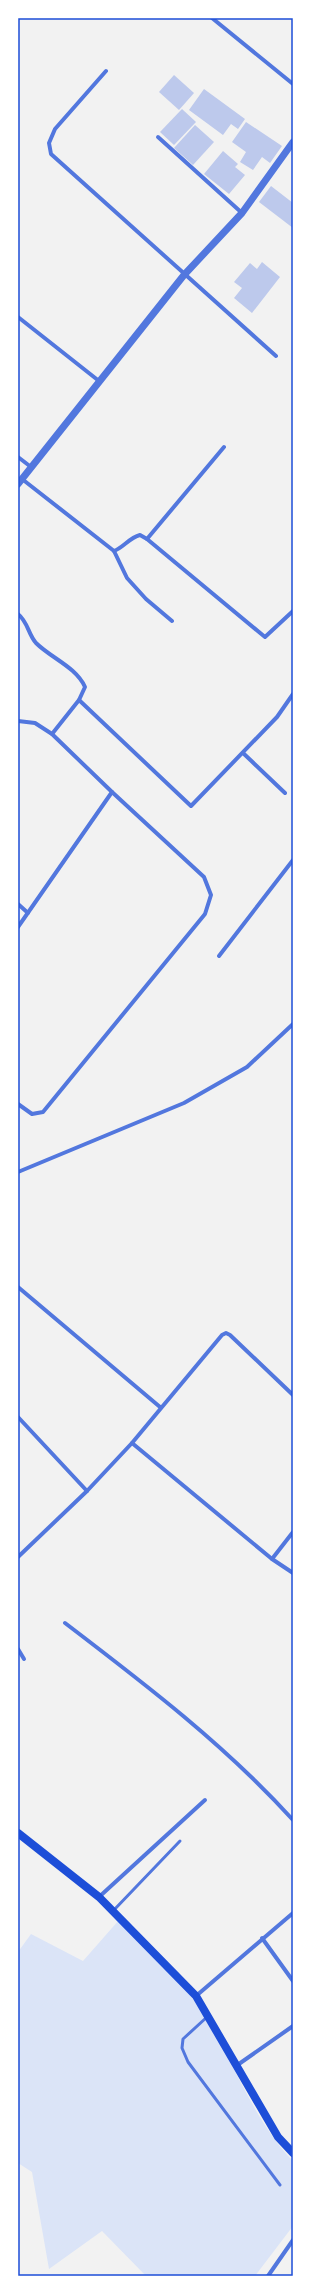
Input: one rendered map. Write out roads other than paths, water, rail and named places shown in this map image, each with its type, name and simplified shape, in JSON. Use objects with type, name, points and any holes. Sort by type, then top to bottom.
[{"type":"main road","points":[[18,1833],[99,1897],[196,1996],[278,2137],[293,2153]]},
{"type":"street","points":[[212,18],[293,84]]},
{"type":"street","points":[[106,71],[55,129],[49,143],[51,154],[276,356]]},
{"type":"street","points":[[158,136],[242,213]]},
{"type":"street","points":[[172,621],[146,599],[127,578],[114,551],[20,481],[184,275],[242,213],[293,142]]},
{"type":"street","points":[[18,317],[99,382]]},
{"type":"street","points":[[147,540],[224,447]]},
{"type":"street","points":[[18,457],[31,467]]},
{"type":"street","points":[[114,551],[122,548],[133,537],[140,535],[265,637],[293,611]]},
{"type":"street","points":[[18,614],[26,623],[32,638],[38,645],[77,675],[84,683],[86,690],[52,734]]},
{"type":"street","points":[[79,700],[192,806],[277,717],[293,694]]},
{"type":"street","points":[[18,720],[35,723],[52,734],[204,877],[212,895],[204,914],[43,1112],[32,1114],[18,1104]]},
{"type":"street","points":[[243,753],[285,792]]},
{"type":"street","points":[[18,927],[112,792]]},
{"type":"street","points":[[219,956],[293,860]]},
{"type":"street","points":[[18,904],[28,913]]},
{"type":"street","points":[[18,1172],[184,1103],[248,1067],[293,1024]]},
{"type":"street","points":[[18,1286],[160,1407]]},
{"type":"street","points":[[18,1557],[87,1492],[132,1444],[160,1407],[222,1335],[226,1334],[293,1395]]},
{"type":"street","points":[[18,1417],[87,1492]]},
{"type":"street","points":[[132,1444],[272,1559],[293,1573]]},
{"type":"street","points":[[272,1559],[293,1532]]},
{"type":"street","points":[[65,1623],[179,1711],[269,1793],[293,1820]]},
{"type":"street","points":[[18,1649],[24,1659]]},
{"type":"street","points":[[99,1897],[205,1800]]},
{"type":"street","points":[[196,1996],[293,1913]]},
{"type":"street","points":[[262,1938],[293,1981]]},
{"type":"street","points":[[236,2067],[293,2026]]},
{"type":"street","points":[[268,2276],[293,2240]]},
{"type":"lane","points":[[113,1911],[180,1842]]},
{"type":"lane","points":[[209,2016],[183,2039],[182,2048],[188,2062],[280,2185]]}]
